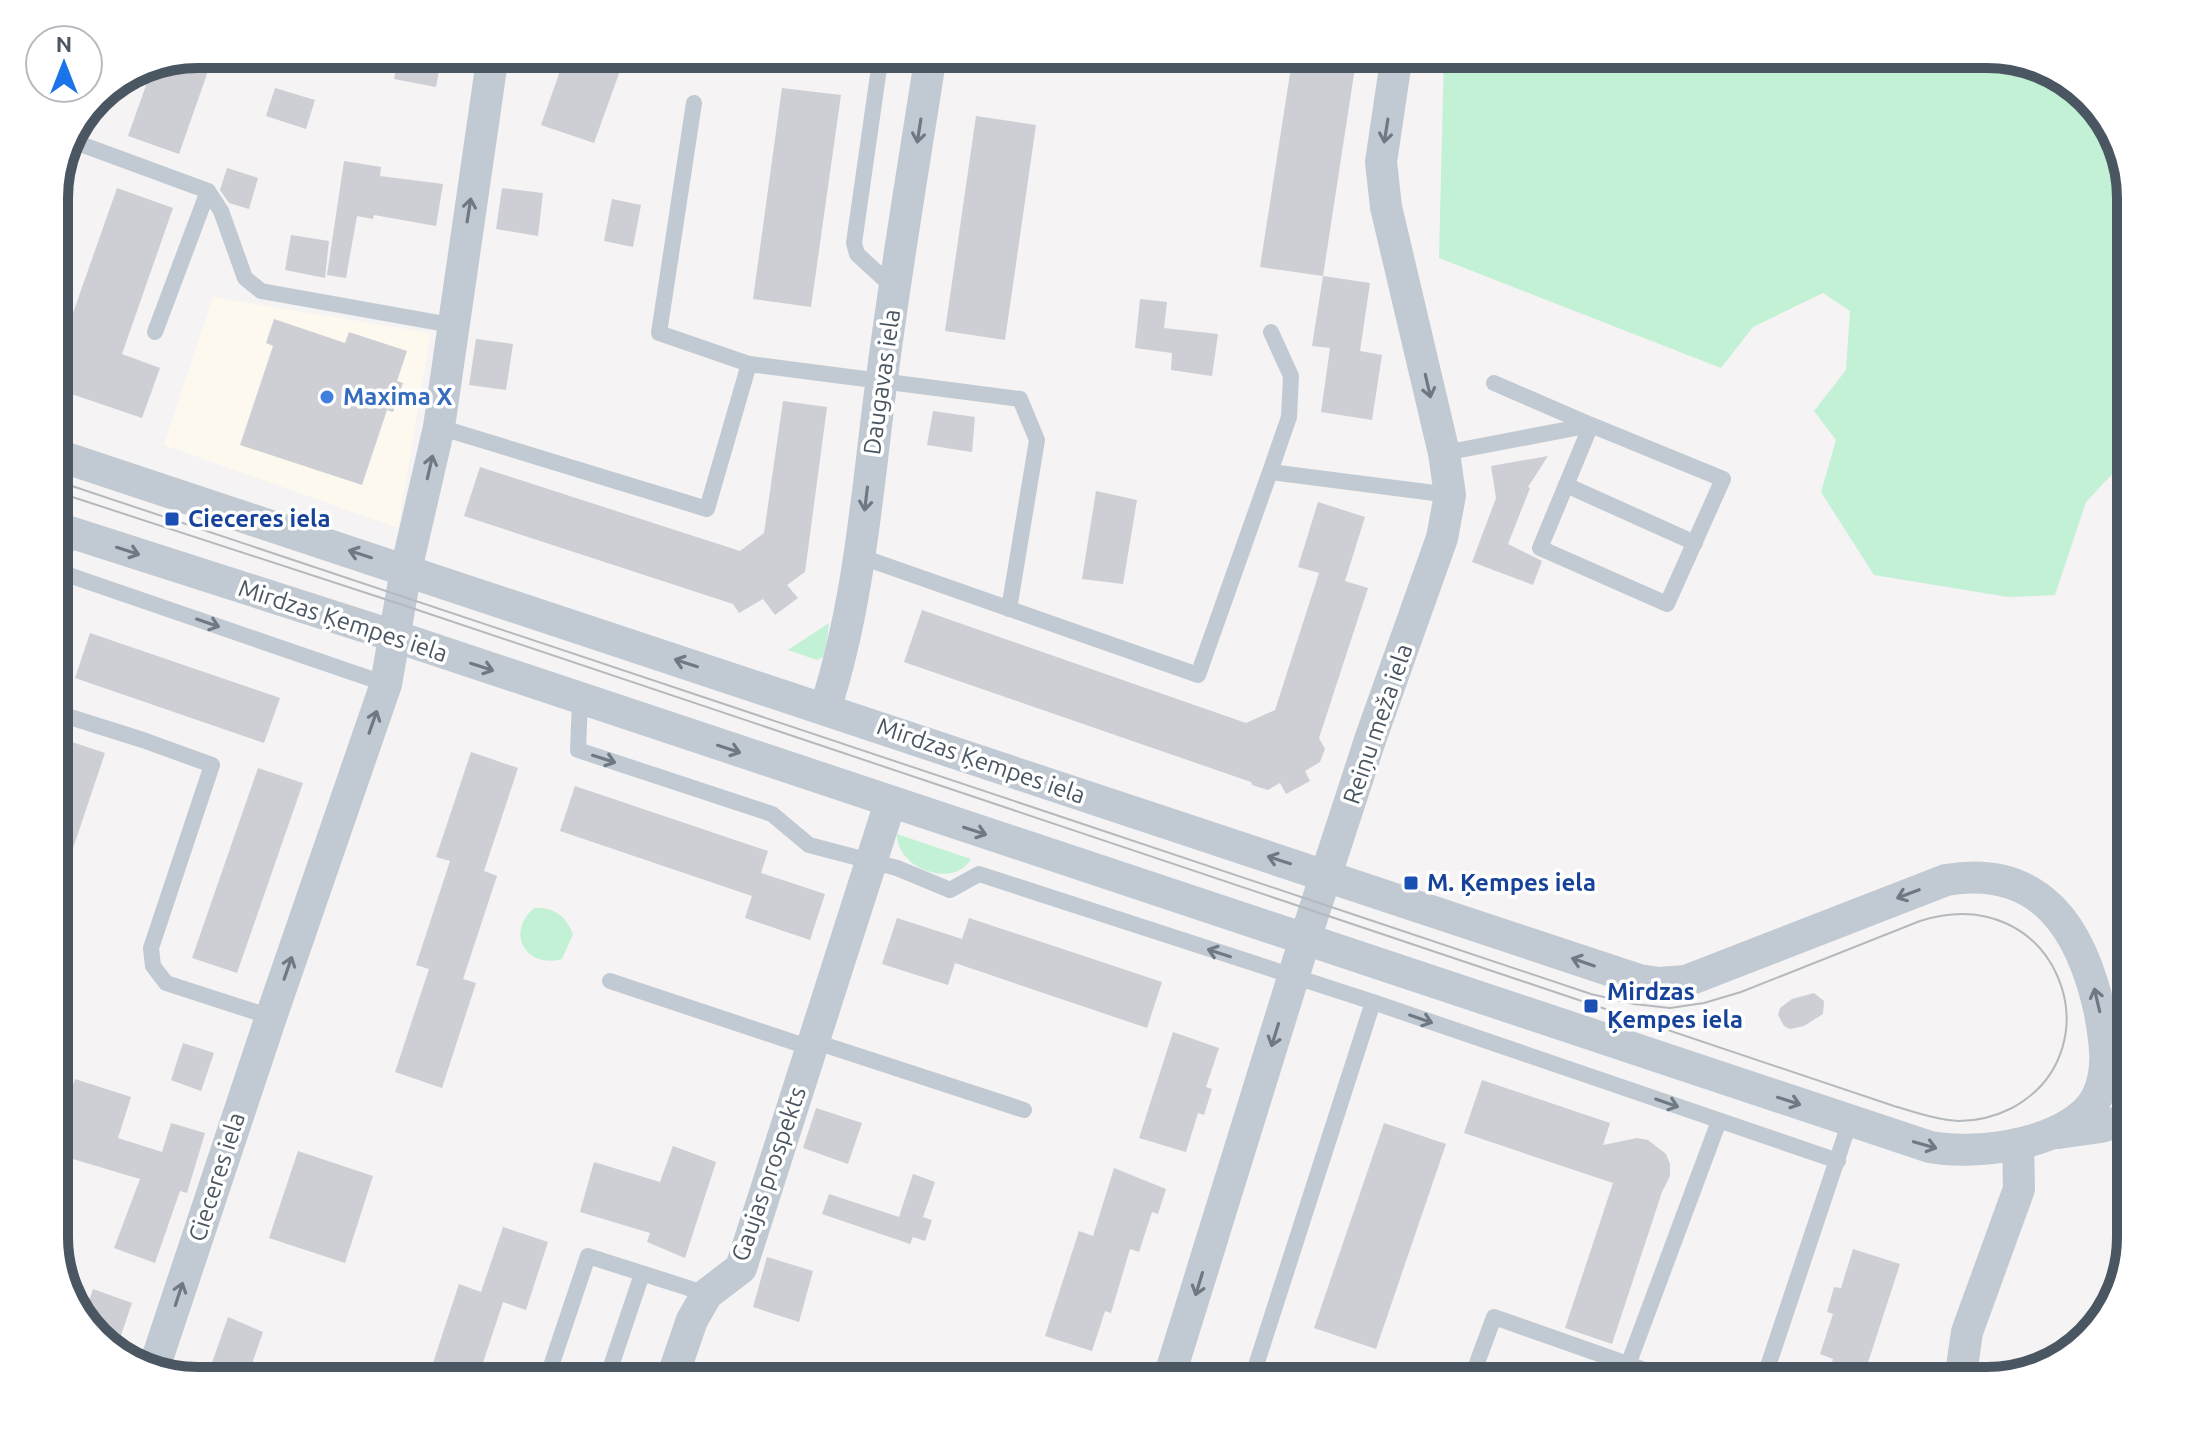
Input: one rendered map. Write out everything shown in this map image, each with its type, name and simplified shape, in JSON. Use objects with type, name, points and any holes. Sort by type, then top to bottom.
[{"type":"street","name":"Cieceres iela","points":[[157,1360],[386,684],[406,570],[439,427],[451,325],[491,68]]},
{"type":"street","name":"Daugavas iela","points":[[825,709],[835,678],[859,556],[881,380],[929,68]]},
{"type":"street","name":"Reiņu meža iela","points":[[1172,1367],[1305,939],[1371,737],[1442,538],[1450,495],[1444,453],[1386,207],[1381,162],[1395,68]]},
{"type":"street","name":"Mirdzas Ķempes iela","points":[[68,459],[1639,980],[1686,981],[1946,880],[1986,876],[2021,886],[2054,908],[2078,944],[2093,984],[2104,1037],[2105,1072],[2097,1096],[2080,1117],[2033,1139]]},
{"type":"street","name":"Mirdzas Ķempes iela","points":[[68,531],[394,636],[1850,1121],[1947,1150],[1986,1151],[2117,1122]]},
{"type":"street","name":"Gaujas prospekts","points":[[707,1294],[741,1268],[890,803]]},
{"type":"street","points":[[2105,1072],[2117,1082]]},
{"type":"street","points":[[1962,1367],[1967,1332],[1996,1258],[2033,1139]]},
{"type":"street","points":[[676,1367],[692,1320],[707,1294]]},
{"type":"lane","points":[[879,68],[854,243],[857,254],[895,289]]},
{"type":"lane","points":[[694,103],[659,333],[749,364],[1020,399],[1037,440],[1009,609]]},
{"type":"lane","points":[[80,144],[208,191],[221,211],[245,278],[261,291],[451,325]]},
{"type":"lane","points":[[155,332],[208,191]]},
{"type":"lane","points":[[859,556],[1198,675],[1289,417],[1291,376],[1271,332]]},
{"type":"lane","points":[[439,427],[707,509],[749,364]]},
{"type":"lane","points":[[1494,383],[1723,479],[1667,604],[1540,548],[1591,425]]},
{"type":"lane","points":[[1444,453],[1591,425]]},
{"type":"lane","points":[[1270,472],[1450,495]]},
{"type":"lane","points":[[1566,485],[1695,543]]},
{"type":"lane","points":[[68,575],[386,684]]},
{"type":"lane","points":[[580,700],[578,750],[772,814],[809,845],[897,868],[950,890],[979,874],[1373,1002],[1838,1161]]},
{"type":"lane","points":[[68,716],[212,765],[151,948],[153,966],[166,983],[271,1017]]},
{"type":"lane","points":[[610,981],[1024,1110]]},
{"type":"lane","points":[[1256,1367],[1373,1002]]},
{"type":"lane","points":[[1627,1367],[1719,1121]]},
{"type":"lane","points":[[1768,1367],[1850,1121]]},
{"type":"lane","points":[[551,1367],[588,1256],[707,1294]]},
{"type":"lane","points":[[611,1367],[642,1274]]},
{"type":"lane","points":[[1477,1363],[1494,1317],[1636,1367]]},
{"type":"shaded area","points":[[213,297],[431,333],[398,528],[164,445]]},
{"type":"green space","points":[[1444,68],[1987,68],[2029,75],[2059,90],[2085,112],[2104,140],[2113,164],[2117,198],[2117,469],[2086,502],[2055,595],[2008,597],[1874,575],[1821,492],[1836,440],[1814,411],[1846,370],[1850,311],[1823,293],[1753,327],[1721,368],[1439,258]]},
{"type":"green space","points":[[829,623],[825,656],[817,660],[788,650]]},
{"type":"green space","points":[[897,834],[971,859],[963,868],[952,873],[927,871],[906,857],[899,846]]},
{"type":"green space","points":[[534,908],[553,911],[570,928],[573,934],[562,959],[539,959],[524,947],[521,929]]},
{"type":"building","points":[[209,68],[179,154],[128,136],[149,78],[173,70]]},
{"type":"building","points":[[396,68],[439,68],[436,87],[394,79]]},
{"type":"building","points":[[561,68],[621,68],[594,143],[541,125]]},
{"type":"building","points":[[1291,68],[1355,68],[1323,276],[1260,267]]},
{"type":"building","points":[[275,88],[315,100],[306,129],[266,116]]},
{"type":"building","points":[[782,88],[841,95],[811,307],[753,299]]},
{"type":"building","points":[[976,116],[1036,125],[1005,340],[945,331]]},
{"type":"building","points":[[344,161],[381,167],[380,176],[443,184],[436,226],[374,215],[373,219],[357,216],[346,278],[327,275]]},
{"type":"building","points":[[227,168],[258,178],[249,209],[229,203],[220,190]]},
{"type":"building","points":[[117,188],[173,208],[122,354],[160,368],[142,418],[68,393],[68,327]]},
{"type":"building","points":[[502,188],[543,193],[538,236],[496,229]]},
{"type":"building","points":[[612,199],[641,205],[633,247],[604,241]]},
{"type":"building","points":[[291,235],[329,241],[325,278],[285,270]]},
{"type":"building","points":[[1323,276],[1370,283],[1360,351],[1382,355],[1372,420],[1321,412],[1330,348],[1312,346]]},
{"type":"building","points":[[1140,299],[1167,302],[1164,328],[1218,334],[1212,376],[1171,370],[1172,353],[1135,348]]},
{"type":"building","name":"Maxima X","points":[[274,319],[345,343],[349,332],[407,351],[397,381],[403,383],[393,412],[387,410],[362,485],[240,445],[273,346],[266,343]]},
{"type":"building","points":[[476,339],[513,344],[506,390],[469,385]]},
{"type":"building","points":[[783,401],[827,407],[805,572],[787,585],[798,598],[775,615],[763,599],[739,613],[733,604],[464,516],[480,467],[740,551],[764,533]]},
{"type":"building","points":[[933,411],[975,417],[972,452],[927,445]]},
{"type":"building","points":[[1548,456],[1528,487],[1508,544],[1542,561],[1533,585],[1472,562],[1496,498],[1491,466]]},
{"type":"building","points":[[1096,491],[1137,500],[1123,584],[1082,579]]},
{"type":"building","points":[[1318,502],[1365,517],[1345,581],[1368,588],[1319,738],[1325,749],[1320,762],[1305,771],[1310,781],[1286,794],[1280,783],[1268,790],[1252,785],[1251,782],[904,662],[922,610],[1246,723],[1275,710],[1319,573],[1298,567]]},
{"type":"building","points":[[90,633],[280,698],[264,743],[75,678]]},
{"type":"building","points":[[68,741],[105,753],[68,863]]},
{"type":"building","points":[[471,752],[518,768],[484,871],[497,876],[463,979],[476,983],[442,1088],[395,1072],[429,969],[416,965],[450,861],[436,857]]},
{"type":"building","points":[[258,768],[303,783],[237,973],[192,958]]},
{"type":"building","points":[[575,786],[768,851],[761,873],[825,894],[810,940],[745,918],[752,896],[560,831]]},
{"type":"building","points":[[897,918],[962,939],[969,918],[1162,982],[1147,1028],[955,963],[948,985],[882,964]]},
{"type":"building","points":[[1814,993],[1824,1001],[1823,1014],[1804,1026],[1790,1029],[1784,1026],[1778,1015],[1780,1008],[1792,999]]},
{"type":"building","points":[[1173,1032],[1219,1048],[1206,1087],[1212,1089],[1204,1115],[1198,1113],[1186,1152],[1139,1138]]},
{"type":"building","points":[[183,1043],[214,1053],[201,1091],[171,1080]]},
{"type":"building","points":[[75,1079],[131,1097],[118,1138],[162,1152],[171,1123],[205,1133],[187,1193],[180,1191],[155,1263],[114,1248],[140,1179],[68,1158],[68,1116],[71,1107],[68,1106]]},
{"type":"building","points":[[1482,1080],[1610,1123],[1603,1145],[1637,1138],[1648,1140],[1666,1154],[1670,1176],[1612,1344],[1565,1328],[1613,1183],[1464,1133]]},
{"type":"building","points":[[816,1108],[862,1123],[848,1164],[803,1148]]},
{"type":"building","points":[[1384,1123],[1446,1144],[1376,1349],[1314,1328]]},
{"type":"building","points":[[673,1146],[716,1162],[685,1258],[647,1242],[650,1233],[580,1212],[594,1162],[660,1182]]},
{"type":"building","points":[[298,1151],[373,1176],[345,1263],[269,1238]]},
{"type":"building","points":[[1114,1168],[1166,1189],[1158,1214],[1152,1212],[1139,1252],[1130,1249],[1111,1313],[1105,1311],[1092,1351],[1045,1336],[1079,1231],[1093,1236]]},
{"type":"building","points":[[913,1174],[935,1182],[923,1217],[932,1220],[925,1241],[913,1237],[910,1244],[822,1214],[829,1194],[899,1217]]},
{"type":"building","points":[[503,1227],[548,1242],[526,1310],[503,1302],[482,1367],[432,1367],[459,1284],[481,1292]]},
{"type":"building","points":[[1853,1249],[1900,1264],[1867,1367],[1830,1367],[1833,1359],[1820,1354],[1833,1314],[1827,1312],[1834,1287],[1841,1288]]},
{"type":"building","points":[[767,1257],[813,1271],[799,1322],[753,1307]]},
{"type":"building","points":[[93,1289],[132,1303],[119,1340],[106,1329],[88,1306]]},
{"type":"building","points":[[228,1317],[263,1332],[251,1367],[210,1367]]},
{"type":"tram line","points":[[68,485],[1591,994],[1634,1004],[1670,1008],[1704,1003],[1741,992],[1920,921],[1967,914],[2007,924],[2037,946],[2058,976],[2066,1012],[2062,1048],[2045,1081],[2012,1108],[1987,1118],[1966,1121],[1926,1115],[68,496]]},
{"type":"place","name":"Maxima X","points":[[327,397]]},
{"type":"place","name":"Cieceres iela","points":[[172,519]]},
{"type":"place","name":"M. Ķempes iela","points":[[1411,883]]},
{"type":"place","name":"Mirdzas Ķempes iela","points":[[1591,1006]]}]
